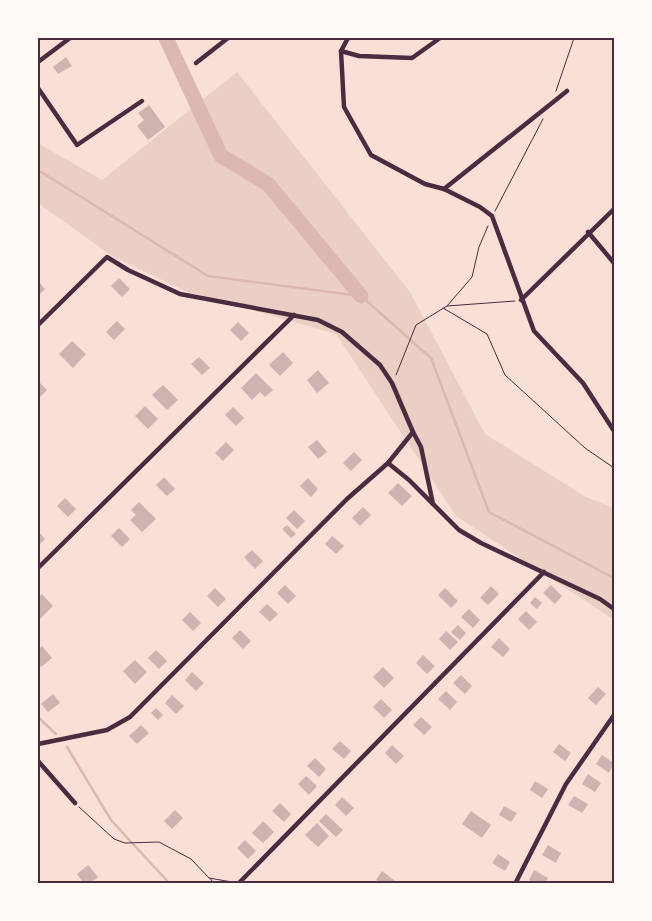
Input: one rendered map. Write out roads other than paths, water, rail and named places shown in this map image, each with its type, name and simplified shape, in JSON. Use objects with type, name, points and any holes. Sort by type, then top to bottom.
[{"type":"street","points":[[38,62],[70,38]]},
{"type":"street","points":[[196,62],[228,38]]},
{"type":"street","points":[[348,38],[341,51],[344,107],[371,155],[425,184],[444,189],[492,216],[510,263],[521,300],[534,331],[583,383],[614,431]]},
{"type":"street","points":[[341,51],[359,56],[412,58],[440,38]]},
{"type":"street","points":[[38,88],[78,145],[142,101]]},
{"type":"street","points":[[444,189],[567,91]]},
{"type":"street","points":[[521,300],[588,232],[614,209]]},
{"type":"street","points":[[588,232],[614,263]]},
{"type":"street","points":[[38,325],[107,257],[128,270],[180,294],[318,320],[342,332],[380,365],[392,383],[421,447],[434,505]]},
{"type":"street","points":[[38,568],[294,315]]},
{"type":"street","points":[[38,744],[107,730],[130,717],[347,499],[388,463],[413,432]]},
{"type":"street","points":[[388,463],[467,534],[600,599],[614,609]]},
{"type":"street","points":[[238,884],[544,572]]},
{"type":"street","points":[[515,884],[566,784],[614,715]]},
{"type":"street","points":[[38,761],[75,803]]},
{"type":"waterway","points":[[166,38],[221,156],[268,184],[361,296]]},
{"type":"waterway","points":[[38,170],[208,276],[361,296],[431,358],[489,512],[614,578]]},
{"type":"waterway","points":[[38,717],[56,734]]},
{"type":"waterway","points":[[67,747],[111,820],[170,884]]}]
